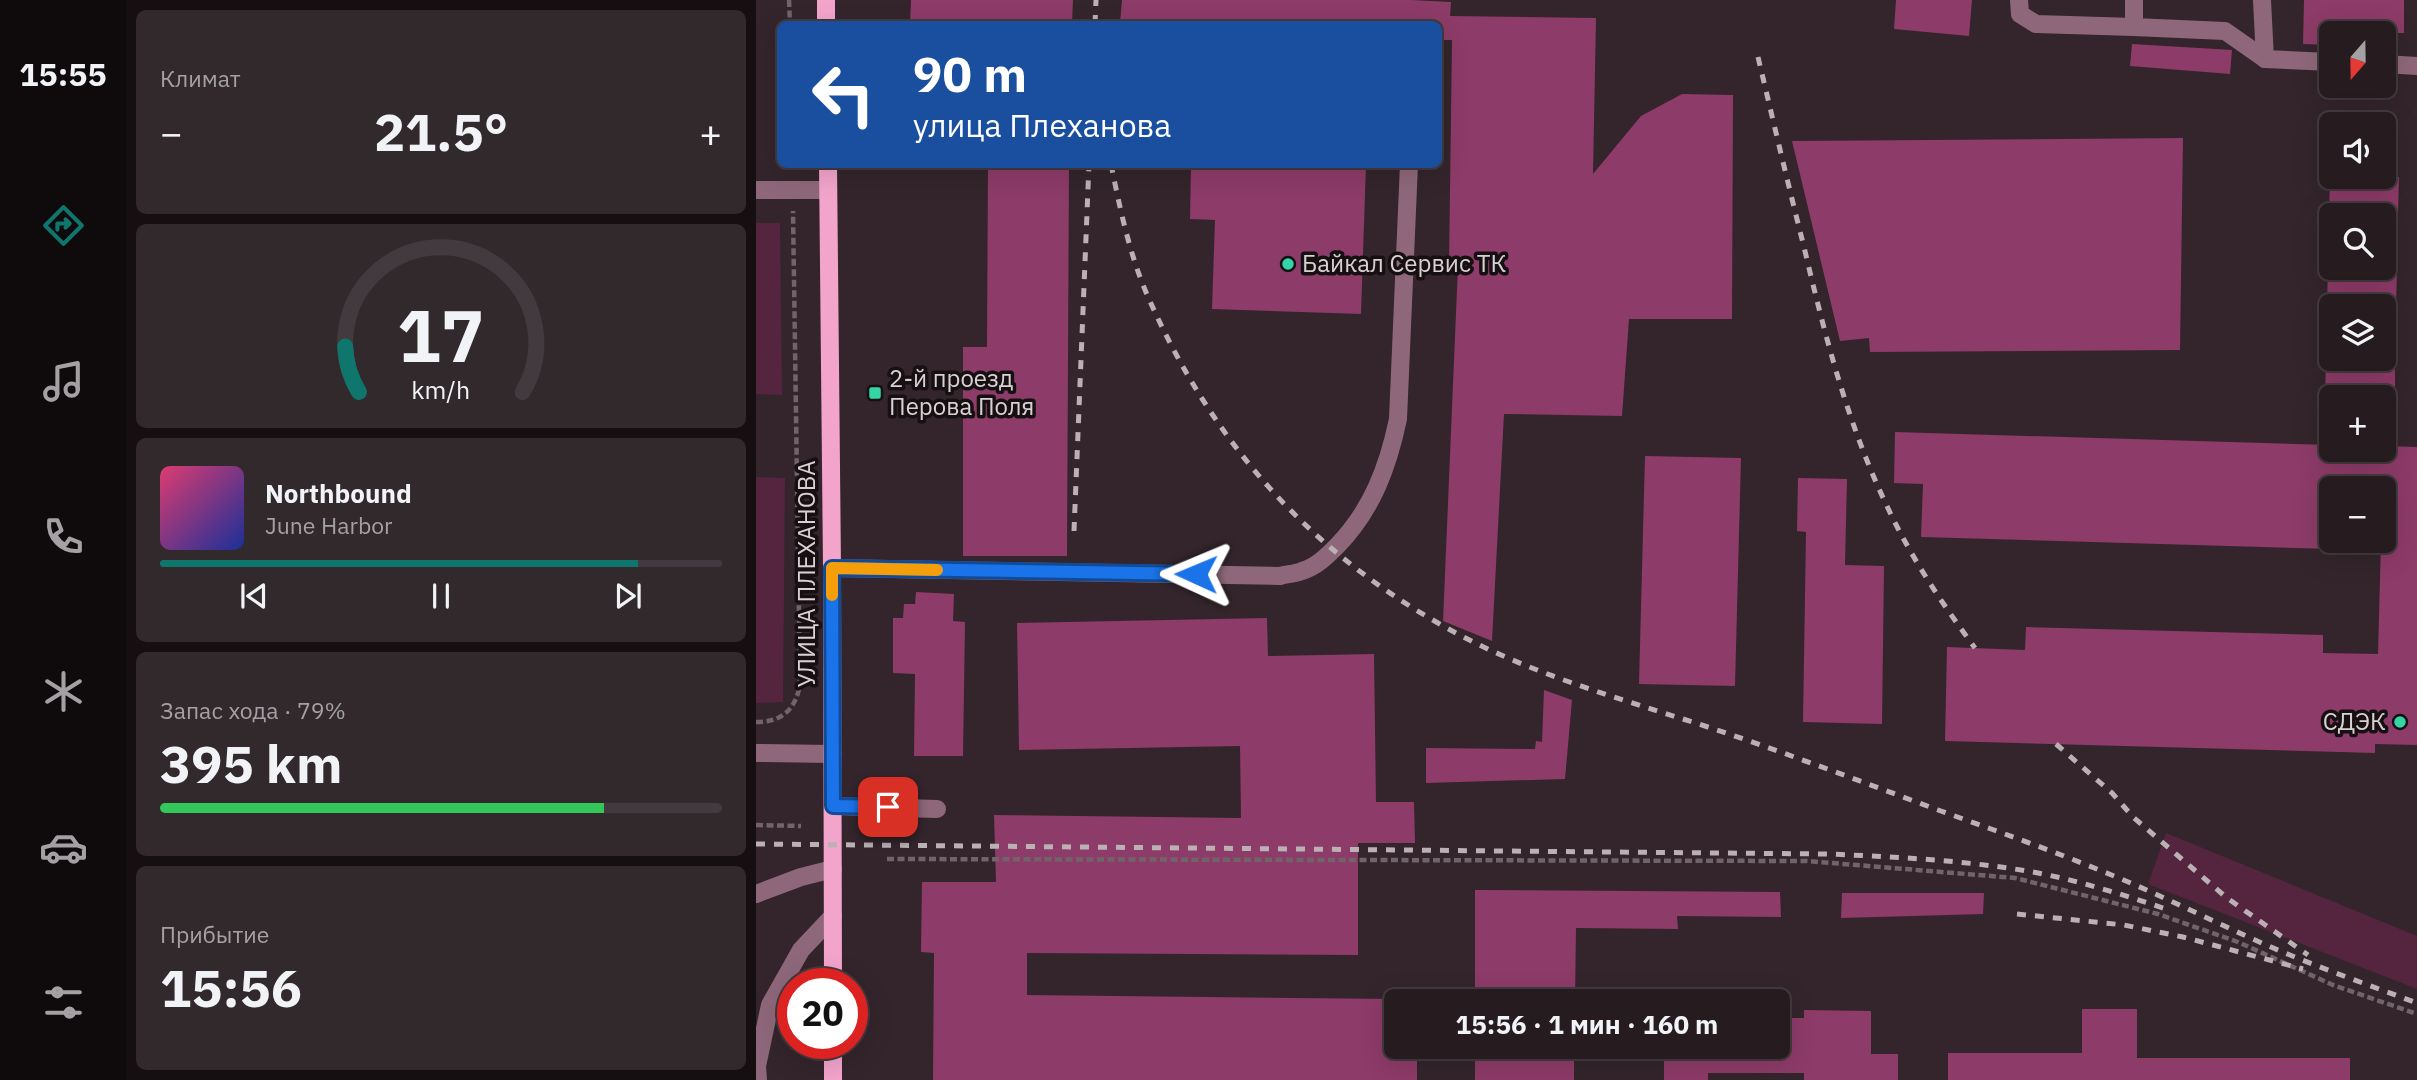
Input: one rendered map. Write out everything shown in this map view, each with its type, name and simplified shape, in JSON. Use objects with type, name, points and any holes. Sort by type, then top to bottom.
[{"type":"main road","points":[[826,0],[826,21]]},
{"type":"main road","name":"УЛИЦА ПЛЕХАНОВА","points":[[828,168],[833,968]]},
{"type":"main road","points":[[833,1059],[833,1080]]},
{"type":"street","points":[[2018,0],[2020,14],[2036,24],[2225,31],[2265,59],[2319,61]]},
{"type":"street","points":[[2134,0],[2134,27]]},
{"type":"street","points":[[2262,0],[2265,59]]},
{"type":"street","points":[[2396,65],[2417,66]]},
{"type":"street","points":[[832,568],[1280,576],[1303,571],[1318,563],[1349,533],[1366,509],[1391,454],[1398,419],[1409,168]]},
{"type":"street","points":[[756,190],[828,190]]},
{"type":"street","points":[[756,753],[832,754]]},
{"type":"street","points":[[833,806],[937,809]]},
{"type":"street","points":[[756,894],[801,877],[833,869]]},
{"type":"street","points":[[758,1080],[757,1066],[770,1005],[801,950],[833,916]]},
{"type":"path","points":[[789,0],[790,21]]},
{"type":"path","points":[[756,722],[782,718],[791,710],[800,685],[793,191]]},
{"type":"path","points":[[756,825],[802,826]]},
{"type":"path","points":[[887,859],[1807,861],[2015,878],[2158,914],[2238,942],[2333,985],[2417,1014]]},
{"type":"shaded area","points":[[756,223],[780,223],[782,395],[756,394]]},
{"type":"shaded area","points":[[756,477],[785,478],[783,702],[756,703]]},
{"type":"shaded area","points":[[2166,833],[2417,936],[2417,989],[2148,884]]},
{"type":"building","points":[[911,0],[1073,0],[1072,21],[910,21]]},
{"type":"building","points":[[1122,0],[1411,0],[1451,2],[1450,16],[1596,18],[1593,174],[1641,116],[1682,94],[1733,95],[1732,319],[1629,319],[1622,416],[1504,414],[1492,641],[1443,621],[1458,266],[1449,266],[1452,40],[1442,40],[1442,21],[1120,21]]},
{"type":"building","points":[[1896,0],[1972,0],[1969,36],[1894,29]]},
{"type":"building","points":[[2304,0],[2404,0],[2404,33],[2396,33],[2396,21],[2319,21],[2319,45],[2303,44]]},
{"type":"building","points":[[2132,44],[2232,50],[2230,74],[2130,66]]},
{"type":"building","points":[[2183,138],[2180,350],[1870,352],[1869,338],[1840,341],[1792,141]]},
{"type":"building","points":[[988,168],[1069,168],[1067,556],[963,556],[963,347],[987,347]]},
{"type":"building","name":"Байкал Сервис ТК","points":[[1191,168],[1366,168],[1361,314],[1212,309],[1215,220],[1190,219]]},
{"type":"building","points":[[2396,177],[2399,177],[2398,215],[2396,203],[2329,203],[2330,189],[2396,189]]},
{"type":"building","points":[[2397,268],[2396,306],[2396,294],[2327,294],[2328,280],[2396,280]]},
{"type":"building","points":[[2326,371],[2395,371],[2395,385],[2325,385]]},
{"type":"building","points":[[1895,432],[2319,445],[2319,462],[2396,462],[2396,446],[2417,447],[2417,745],[2375,744],[2375,753],[1945,741],[1947,647],[2025,650],[2026,627],[2323,635],[2323,653],[2378,654],[2381,553],[2396,553],[2396,476],[2319,476],[2319,549],[1921,537],[1923,484],[1894,483]]},
{"type":"building","points":[[1645,456],[1741,458],[1735,686],[1639,684]]},
{"type":"building","points":[[1798,478],[1847,479],[1845,565],[1884,566],[1882,724],[1803,722],[1806,532],[1797,531]]},
{"type":"building","points":[[916,592],[954,594],[953,621],[965,622],[963,756],[914,756],[915,674],[893,673],[893,618],[903,618],[904,604],[915,604]]},
{"type":"building","points":[[1267,618],[1268,656],[1374,654],[1376,802],[1414,802],[1415,843],[1358,843],[1358,955],[1027,953],[1027,995],[1384,999],[1384,1059],[1417,1059],[1417,1080],[933,1080],[934,953],[921,952],[922,882],[996,882],[994,815],[1241,818],[1240,746],[1019,750],[1017,623]]},
{"type":"building","points":[[1544,690],[1572,700],[1565,779],[1426,783],[1426,748],[1535,749],[1536,741],[1542,742]]},
{"type":"building","points":[[1475,890],[1780,892],[1781,917],[1677,916],[1678,929],[1576,928],[1575,989],[1475,989]]},
{"type":"building","points":[[1842,893],[1984,893],[1983,914],[1841,918]]},
{"type":"building","points":[[2082,1009],[2137,1009],[2137,1058],[2350,1058],[2350,1080],[1948,1080],[1948,1053],[2082,1053]]},
{"type":"building","points":[[1804,1010],[1871,1011],[1871,1054],[1898,1054],[1898,1080],[1804,1080],[1804,1073],[1708,1073],[1708,1080],[1664,1080],[1664,1059],[1790,1059],[1790,1018],[1804,1018]]},
{"type":"building","points":[[1475,1059],[1574,1059],[1574,1080],[1475,1080]]},
{"type":"railway","points":[[1095,21],[1096,0]]},
{"type":"railway","points":[[1758,57],[1820,313],[1848,410],[1872,473],[1905,542],[1938,596],[1975,648]]},
{"type":"railway","points":[[1074,531],[1089,168]]},
{"type":"railway","points":[[1112,168],[1126,233],[1142,283],[1174,350],[1202,398],[1233,443],[1267,485],[1304,524],[1345,560],[1390,593],[1473,642],[1544,673],[1755,743],[2048,850],[2133,884],[2283,952],[2417,1003]]},
{"type":"railway","points":[[2056,744],[2112,793],[2133,817],[2227,898],[2308,955]]},
{"type":"railway","points":[[756,844],[1854,855],[1953,862],[2045,874],[2115,892],[2166,909]]},
{"type":"railway","points":[[2017,914],[2124,925],[2183,937],[2303,969]]},
{"type":"slow traffic","points":[[832,595],[832,568],[937,570]]},
{"type":"place","name":"Байкал Сервис ТК","points":[[1288,264]]},
{"type":"place","name":"2-й проезд Перова Поля","points":[[875,393]]},
{"type":"place","name":"СДЭК","points":[[2400,722]]},
{"type":"route","points":[[888,807],[833,806],[832,568],[1196,574]]}]
